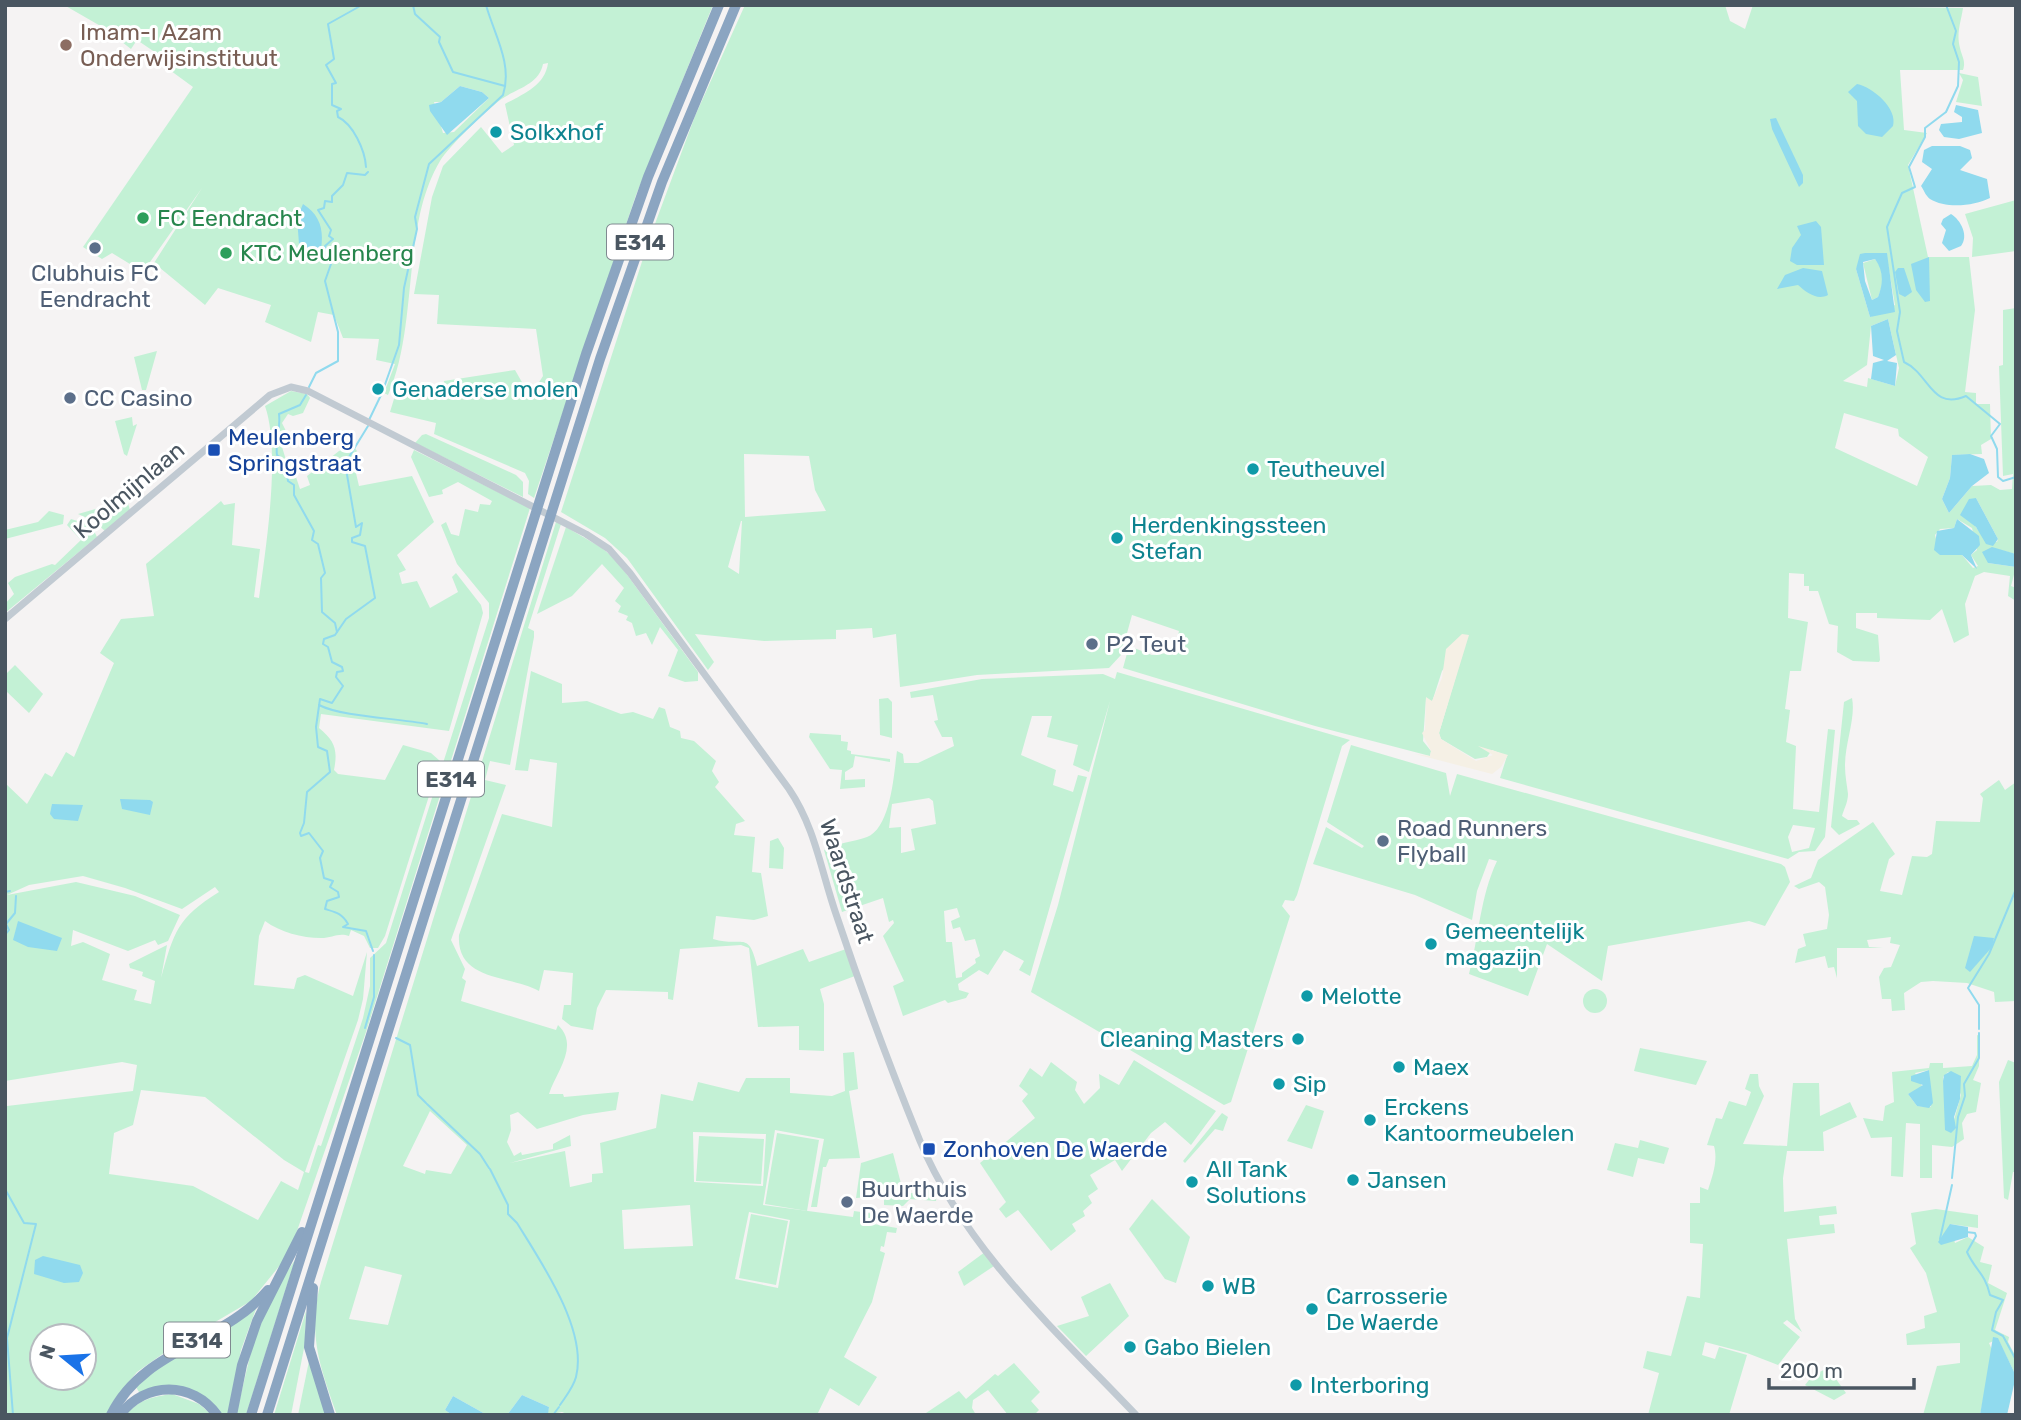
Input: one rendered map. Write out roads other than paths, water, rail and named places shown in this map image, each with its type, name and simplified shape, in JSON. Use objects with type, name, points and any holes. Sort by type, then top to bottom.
[{"type":"highway","name":"E314","points":[[251,1415],[602,305],[671,117],[719,5]]},
{"type":"highway","name":"E314","points":[[267,1415],[600,359],[662,182],[736,5]]},
{"type":"highway","name":"E314","points":[[232,1415],[242,1365],[257,1321],[286,1268],[304,1226],[328,1156],[338,1137]]},
{"type":"highway","name":"E314","points":[[314,1267],[307,1337],[314,1372],[330,1415]]},
{"type":"highway","name":"E314","points":[[111,1415],[131,1385],[149,1368],[249,1309],[286,1268]]},
{"type":"highway","name":"E314","points":[[120,1415],[141,1396],[166,1389],[194,1394],[217,1415]]},
{"type":"street","name":"Waardstraat","points":[[276,391],[291,387],[302,388],[573,528],[597,541],[619,558],[799,803],[813,831],[833,907],[879,1031],[921,1143],[939,1180],[991,1259],[1136,1415]]},
{"type":"street","name":"Koolmijnlaan","points":[[5,619],[276,391]]},
{"type":"water","points":[[1857,84],[1877,94],[1892,113],[1893,126],[1882,137],[1866,134],[1858,126],[1857,101],[1848,92]]},
{"type":"water","points":[[460,86],[482,92],[489,98],[447,135],[430,111],[429,105],[441,102]]},
{"type":"water","points":[[1956,105],[1978,110],[1982,133],[1959,139],[1944,137],[1939,130],[1941,124],[1962,122],[1962,117],[1954,112]]},
{"type":"water","points":[[1776,118],[1803,175],[1803,183],[1799,187],[1772,129],[1770,119]]},
{"type":"water","points":[[1932,146],[1960,146],[1970,150],[1972,158],[1960,170],[1987,179],[1990,198],[1960,205],[1944,204],[1930,199],[1921,186],[1932,169],[1922,162],[1924,150]]},
{"type":"water","points":[[303,204],[320,223],[321,249],[328,258],[325,261],[311,256],[299,244],[297,218]]},
{"type":"water","points":[[1951,214],[1961,224],[1964,238],[1961,246],[1949,251],[1942,243],[1946,230],[1941,224],[1943,219]]},
{"type":"water","points":[[1816,221],[1821,227],[1824,265],[1797,265],[1790,261],[1792,248],[1801,235],[1797,226]]},
{"type":"water","points":[[1887,253],[1895,312],[1870,317],[1856,269],[1860,254]],"holes":[[[1875,259],[1882,276],[1881,286],[1878,297],[1872,300],[1865,281],[1863,262]]]},
{"type":"water","points":[[1929,257],[1930,301],[1925,302],[1916,290],[1911,264]]},
{"type":"water","points":[[1803,268],[1822,271],[1828,295],[1816,296],[1798,285],[1777,289],[1785,275]]},
{"type":"water","points":[[1898,268],[1904,268],[1912,292],[1905,297],[1899,294],[1895,272]]},
{"type":"water","points":[[1888,319],[1896,355],[1887,361],[1897,363],[1895,386],[1871,379],[1873,363],[1884,360],[1873,356],[1871,326]]},
{"type":"water","points":[[1970,454],[1984,459],[1989,473],[1972,486],[1949,513],[1942,499],[1950,478],[1952,455]]},
{"type":"water","points":[[1976,498],[1998,539],[1993,546],[1986,544],[1976,527],[1960,515],[1969,499]]},
{"type":"water","points":[[1957,519],[1979,536],[1980,545],[1971,555],[1977,569],[1962,555],[1940,555],[1934,550],[1937,531],[1954,528]]},
{"type":"water","points":[[1992,547],[2016,554],[2016,567],[1988,563],[1982,552]]},
{"type":"water","points":[[120,799],[150,800],[153,802],[150,815],[122,809]]},
{"type":"water","points":[[52,804],[83,805],[78,821],[54,819],[50,814]]},
{"type":"water","points":[[18,921],[62,938],[57,951],[28,947],[13,940]]},
{"type":"water","points":[[1974,936],[1994,938],[1992,947],[1970,972],[1965,968]]},
{"type":"water","points":[[1929,1070],[1933,1103],[1929,1108],[1917,1106],[1908,1094],[1923,1085],[1911,1081],[1911,1076]]},
{"type":"water","points":[[1951,1071],[1961,1076],[1960,1099],[1954,1117],[1956,1128],[1951,1133],[1945,1130],[1943,1081],[1944,1075]]},
{"type":"water","points":[[1950,1224],[1968,1227],[1968,1237],[1941,1245],[1938,1242]]},
{"type":"water","points":[[43,1256],[80,1265],[83,1273],[79,1282],[64,1283],[34,1274],[35,1260]]},
{"type":"water","points":[[1993,1337],[1998,1338],[2016,1376],[2007,1415],[1980,1415]]},
{"type":"water","points":[[522,1395],[549,1407],[548,1414],[507,1415]]},
{"type":"water","points":[[453,1396],[487,1415],[452,1415],[445,1410]]},
{"type":"waterway","points":[[362,5],[328,24],[334,59],[326,65],[336,83],[332,84],[332,105],[341,109],[337,111],[338,117],[349,125],[357,138],[366,167]]},
{"type":"waterway","points":[[413,5],[415,14],[440,37],[439,42],[453,72],[505,86]]},
{"type":"waterway","points":[[369,420],[399,345],[404,288],[417,229],[415,217],[429,164],[503,95],[506,72],[504,61],[486,5]]},
{"type":"waterway","points":[[1946,5],[1956,31],[1953,44],[1959,62],[1958,86],[1946,112],[1925,128],[1925,137],[1909,167],[1915,187],[1902,193],[1887,227],[1900,312],[1897,331],[1904,362],[1920,374],[1938,395],[1945,399],[1966,396],[2000,424],[1991,436],[1997,449],[1998,477],[2003,481],[2016,477]]},
{"type":"waterway","points":[[309,387],[316,373],[338,361],[338,332],[325,281],[331,264],[325,246],[333,239],[329,236],[331,230],[318,210],[324,208],[325,201],[332,202],[332,196],[343,185],[347,173],[365,175],[368,172]]},
{"type":"waterway","points":[[306,395],[300,405],[279,414],[277,455],[285,461],[288,481],[294,485],[294,495],[314,531],[312,540],[318,544],[325,573],[321,578],[322,612],[335,623],[337,632]]},
{"type":"waterway","points":[[368,426],[349,457],[340,460],[346,469],[356,527],[362,523],[360,535],[352,538],[352,542],[365,546],[375,598],[346,619],[335,635],[324,639],[323,644],[328,647],[332,662],[342,667],[343,671],[337,672],[336,677],[343,686],[332,703],[320,699],[316,727],[318,747],[327,751],[330,772],[307,792],[304,823],[300,833],[301,836],[309,833],[323,851],[320,858],[324,878],[333,881],[330,887],[338,892],[339,897],[327,901],[325,909],[343,917],[348,924],[343,927],[366,931],[373,951]]},
{"type":"waterway","points":[[319,705],[355,715],[427,724]]},
{"type":"waterway","points":[[1979,1029],[1979,1005],[1968,988],[1989,954],[2016,889]]},
{"type":"waterway","points":[[5,892],[10,891]]},
{"type":"waterway","points":[[5,935],[9,930],[6,924],[15,913],[16,896]]},
{"type":"waterway","points":[[365,1028],[374,997],[374,955]]},
{"type":"waterway","points":[[1952,1178],[1958,1117],[1965,1096],[1964,1084],[1979,1058],[1979,1033]]},
{"type":"waterway","points":[[396,1038],[410,1045],[418,1095],[426,1103]]},
{"type":"waterway","points":[[427,1104],[480,1154],[489,1168]]},
{"type":"waterway","points":[[490,1169],[508,1205],[508,1214],[517,1223],[538,1257],[569,1318],[578,1358],[576,1377],[560,1405]]},
{"type":"waterway","points":[[1940,1239],[1952,1185]]},
{"type":"waterway","points":[[5,1189],[24,1223],[36,1224],[7,1338],[13,1415]]},
{"type":"waterway","points":[[1966,1232],[1975,1233],[1967,1252],[1990,1295],[2003,1300],[1996,1312],[1992,1330],[2003,1336],[2016,1360]]},
{"type":"waterway","points":[[553,1415],[559,1407]]},
{"type":"place","name":"Imam-ı Azam Onderwijsinstituut","points":[[66,45]]},
{"type":"place","name":"Solkxhof","points":[[496,132]]},
{"type":"place","name":"FC Eendracht","points":[[143,218]]},
{"type":"place","name":"Clubhuis FC Eendracht","points":[[95,248]]},
{"type":"place","name":"KTC Meulenberg","points":[[226,253]]},
{"type":"place","name":"Genaderse molen","points":[[378,389]]},
{"type":"place","name":"CC Casino","points":[[70,398]]},
{"type":"place","name":"Meulenberg Springstraat","points":[[214,450]]},
{"type":"place","name":"Teutheuvel","points":[[1253,469]]},
{"type":"place","name":"Herdenkingssteen Stefan","points":[[1117,538]]},
{"type":"place","name":"P2 Teut","points":[[1092,644]]},
{"type":"place","name":"Road Runners Flyball","points":[[1383,841]]},
{"type":"place","name":"Gemeentelijk magazijn","points":[[1431,944]]},
{"type":"place","name":"Melotte","points":[[1307,996]]},
{"type":"place","name":"Cleaning Masters","points":[[1298,1039]]},
{"type":"place","name":"Maex","points":[[1399,1067]]},
{"type":"place","name":"Sip","points":[[1279,1084]]},
{"type":"place","name":"Erckens Kantoormeubelen","points":[[1370,1120]]},
{"type":"place","name":"Zonhoven De Waerde","points":[[929,1149]]},
{"type":"place","name":"Jansen","points":[[1353,1180]]},
{"type":"place","name":"All Tank Solutions","points":[[1192,1182]]},
{"type":"place","name":"Buurthuis De Waerde","points":[[847,1202]]},
{"type":"place","name":"WB","points":[[1208,1286]]},
{"type":"place","name":"Carrosserie De Waerde","points":[[1312,1309]]},
{"type":"place","name":"Gabo Bielen","points":[[1130,1347]]},
{"type":"place","name":"Interboring","points":[[1296,1385]]}]
